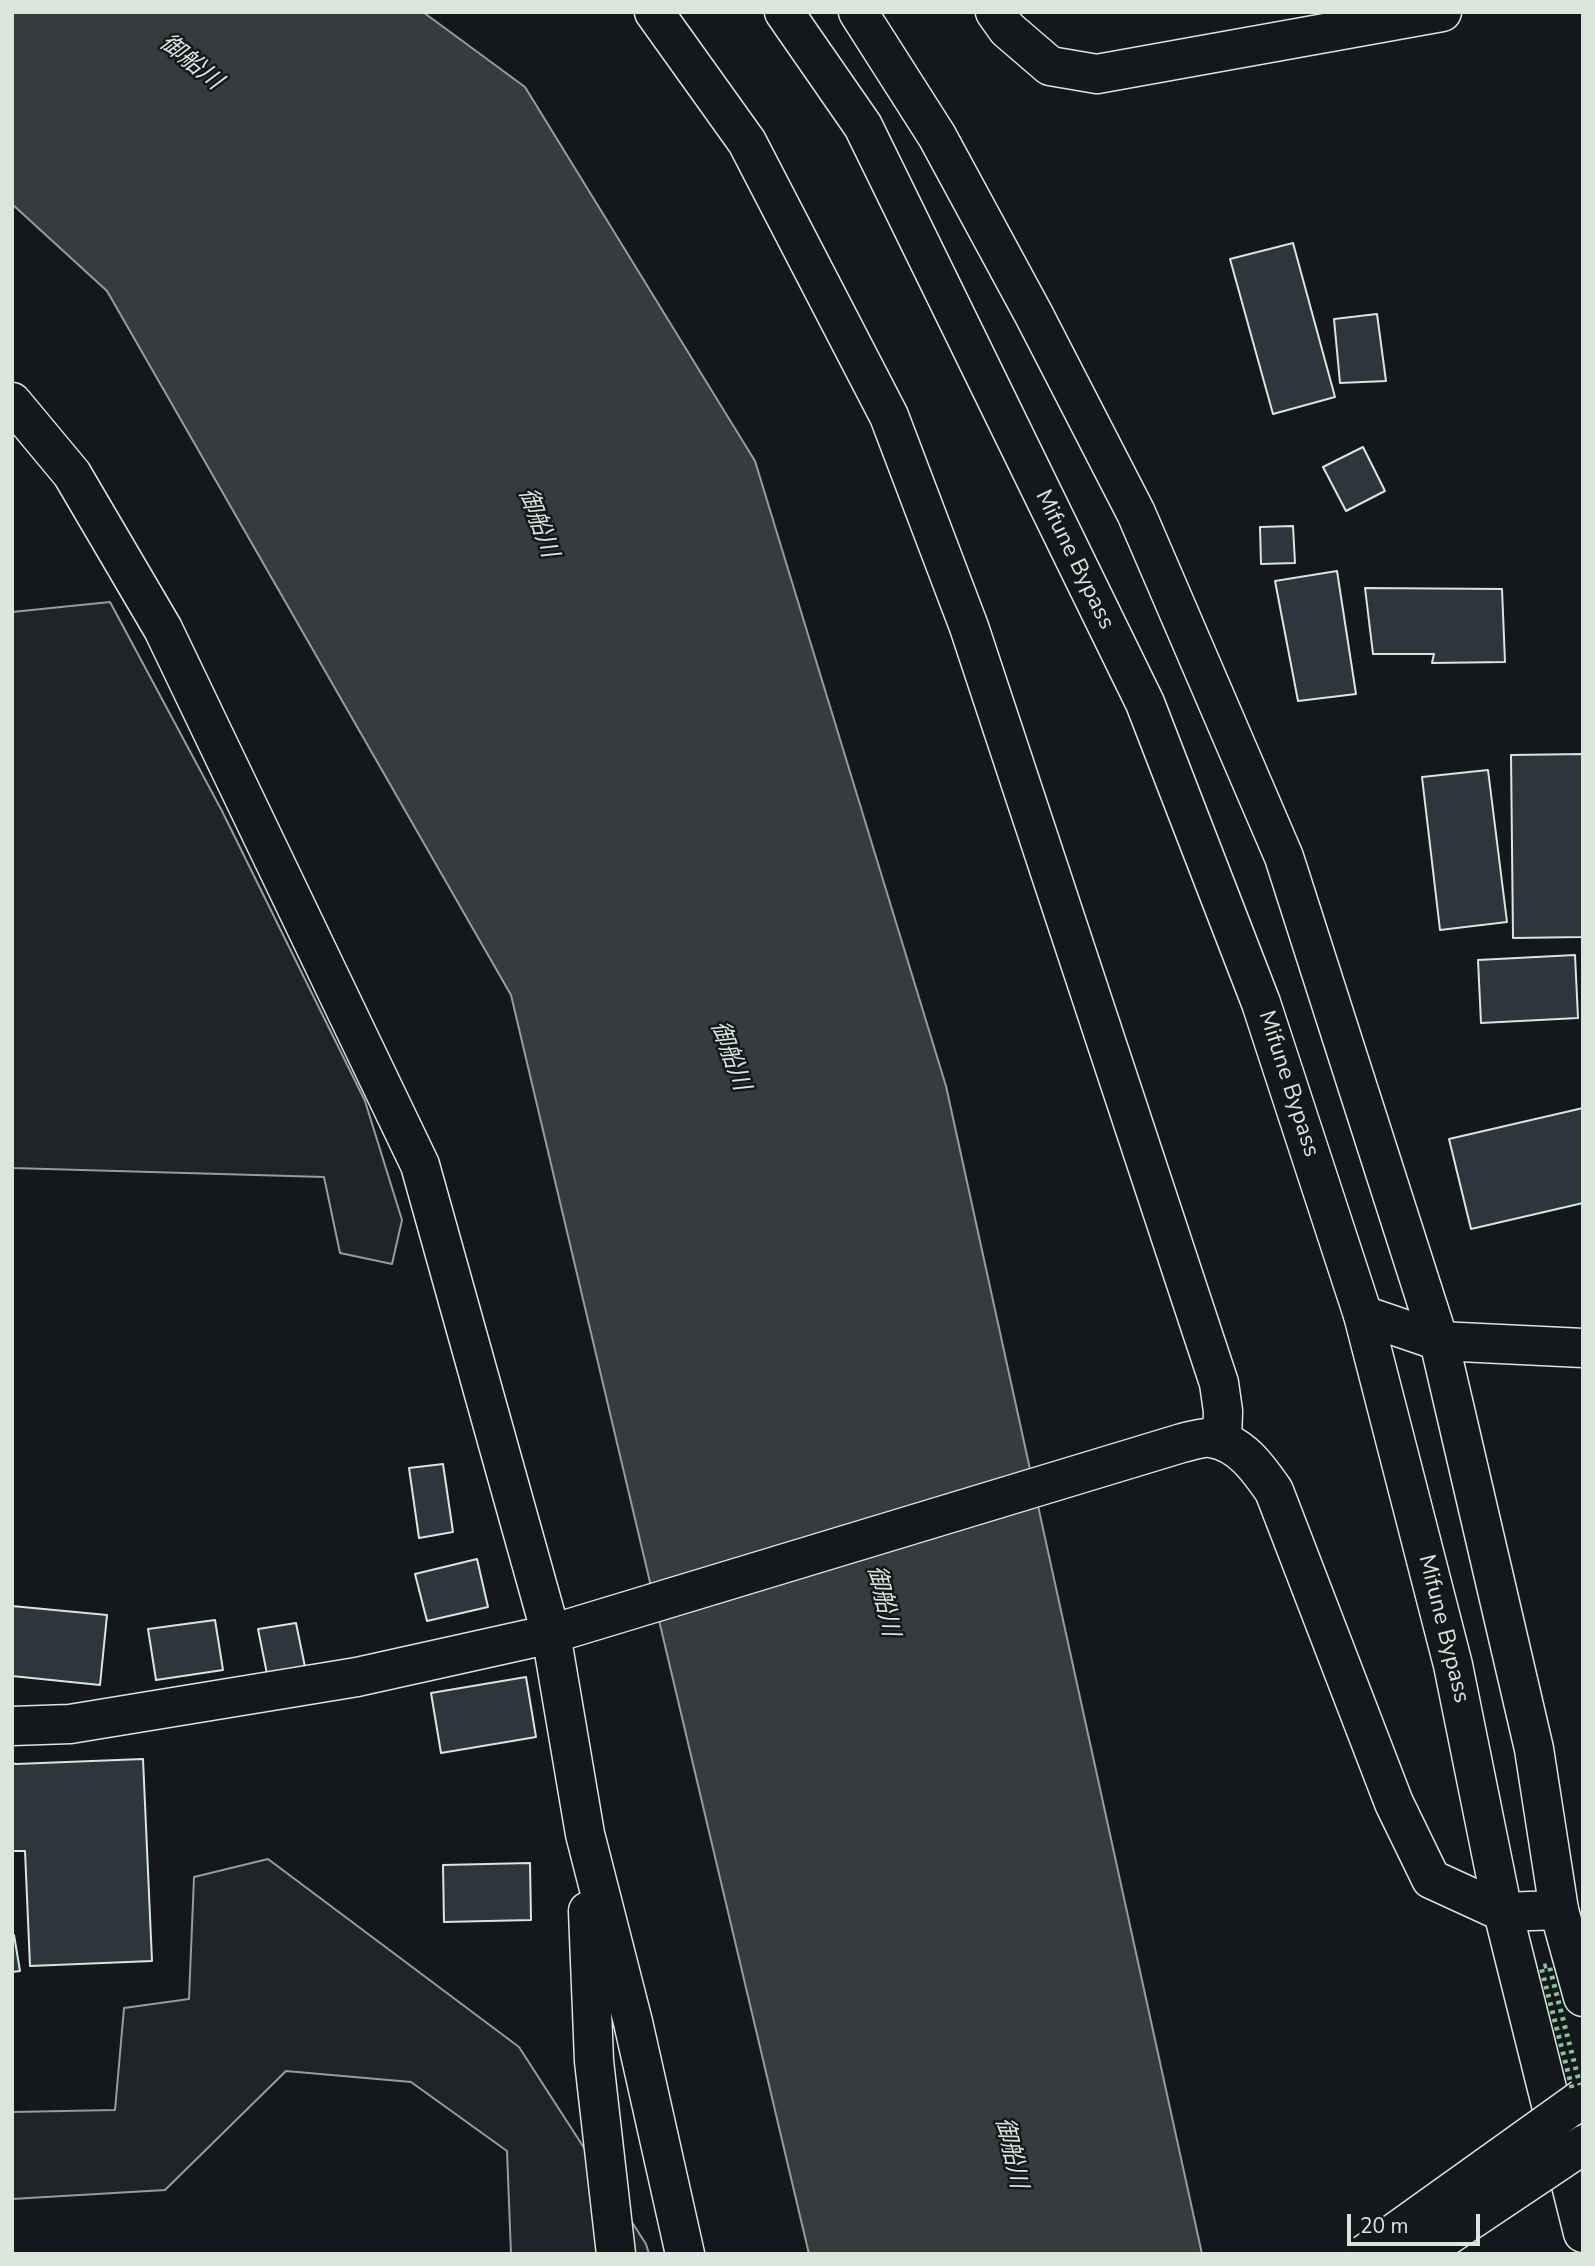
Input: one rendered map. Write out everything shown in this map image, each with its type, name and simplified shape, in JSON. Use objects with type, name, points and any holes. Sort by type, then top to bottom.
[{"type":"main road","points":[[654,12],[747,142],[889,416],[973,640],[1214,1370],[1223,1412],[1222,1441]]},
{"type":"main road","name":"Mifune Bypass","points":[[784,12],[863,126],[1145,703],[1261,1003],[1363,1315],[1453,1665],[1503,1912],[1583,2234]]},
{"type":"main road","points":[[858,12],[937,136],[1041,327],[1136,513],[1284,856],[1439,1342],[1534,1749],[1559,1910],[1583,1997]]},
{"type":"main road","points":[[995,12],[1007,29],[1050,66],[1097,74],[1442,12]]},
{"type":"main road","points":[[12,402],[72,474],[163,629],[420,1165],[551,1634],[585,1834],[633,2022],[685,2254]]},
{"type":"main road","points":[[1363,1315],[1439,1342],[1583,1348]]},
{"type":"main road","points":[[12,1726],[70,1724],[357,1677],[551,1634],[1208,1437],[1231,1444],[1255,1465],[1274,1491],[1394,1803],[1431,1880],[1503,1912],[1559,1910]]},
{"type":"main road","points":[[585,1834],[594,2061],[616,2254]]},
{"type":"main road","points":[[1365,2254],[1583,2098]]},
{"type":"main road","points":[[1420,2254],[1583,2146]]},
{"type":"main road","points":[[1567,2254],[1583,2244]]},
{"type":"shaded area","points":[[110,602],[222,811],[365,1101],[402,1220],[392,1264],[340,1253],[324,1177],[12,1168],[12,612]]},
{"type":"shaded area","points":[[268,1859],[519,2047],[646,2244],[649,2254],[511,2254],[507,2151],[411,2082],[286,2071],[165,2190],[12,2199],[12,2112],[115,2110],[124,2008],[189,1999],[194,1877]]},
{"type":"water","name":"御船川","points":[[12,12],[423,12],[525,87],[755,461],[946,1086],[1202,2254],[809,2254],[511,995],[107,291],[12,204]]},
{"type":"building","points":[[1293,243],[1335,397],[1273,414],[1230,259]]},
{"type":"building","points":[[1377,314],[1386,381],[1340,383],[1334,319]]},
{"type":"building","points":[[1363,447],[1385,491],[1346,511],[1323,467]]},
{"type":"building","points":[[1293,526],[1295,563],[1261,564],[1260,527]]},
{"type":"building","points":[[1337,571],[1356,694],[1298,701],[1275,581]]},
{"type":"building","points":[[1365,588],[1502,589],[1505,662],[1432,663],[1434,654],[1373,654]]},
{"type":"building","points":[[1583,754],[1583,937],[1513,938],[1511,755]]},
{"type":"building","points":[[1488,770],[1507,922],[1440,930],[1422,777]]},
{"type":"building","points":[[1575,955],[1578,1018],[1481,1023],[1478,960]]},
{"type":"building","points":[[1583,1108],[1583,1203],[1471,1229],[1449,1139]]},
{"type":"building","points":[[443,1464],[453,1532],[419,1538],[409,1468]]},
{"type":"building","points":[[477,1559],[488,1607],[427,1621],[415,1574]]},
{"type":"building","points":[[12,1606],[107,1615],[100,1685],[12,1676]]},
{"type":"building","points":[[215,1620],[223,1670],[156,1680],[148,1629]]},
{"type":"building","points":[[296,1623],[305,1667],[267,1674],[258,1629]]},
{"type":"building","points":[[526,1677],[536,1737],[441,1753],[431,1693]]},
{"type":"building","points":[[143,1759],[152,1961],[30,1966],[25,1851],[12,1851],[12,1763]]},
{"type":"building","points":[[530,1863],[531,1920],[444,1922],[443,1865]]},
{"type":"building","points":[[12,1935],[20,1971],[12,1972]]},
{"type":"hedge","points":[[1572,2088],[1541,1967],[1549,1965],[1580,2085]]}]
